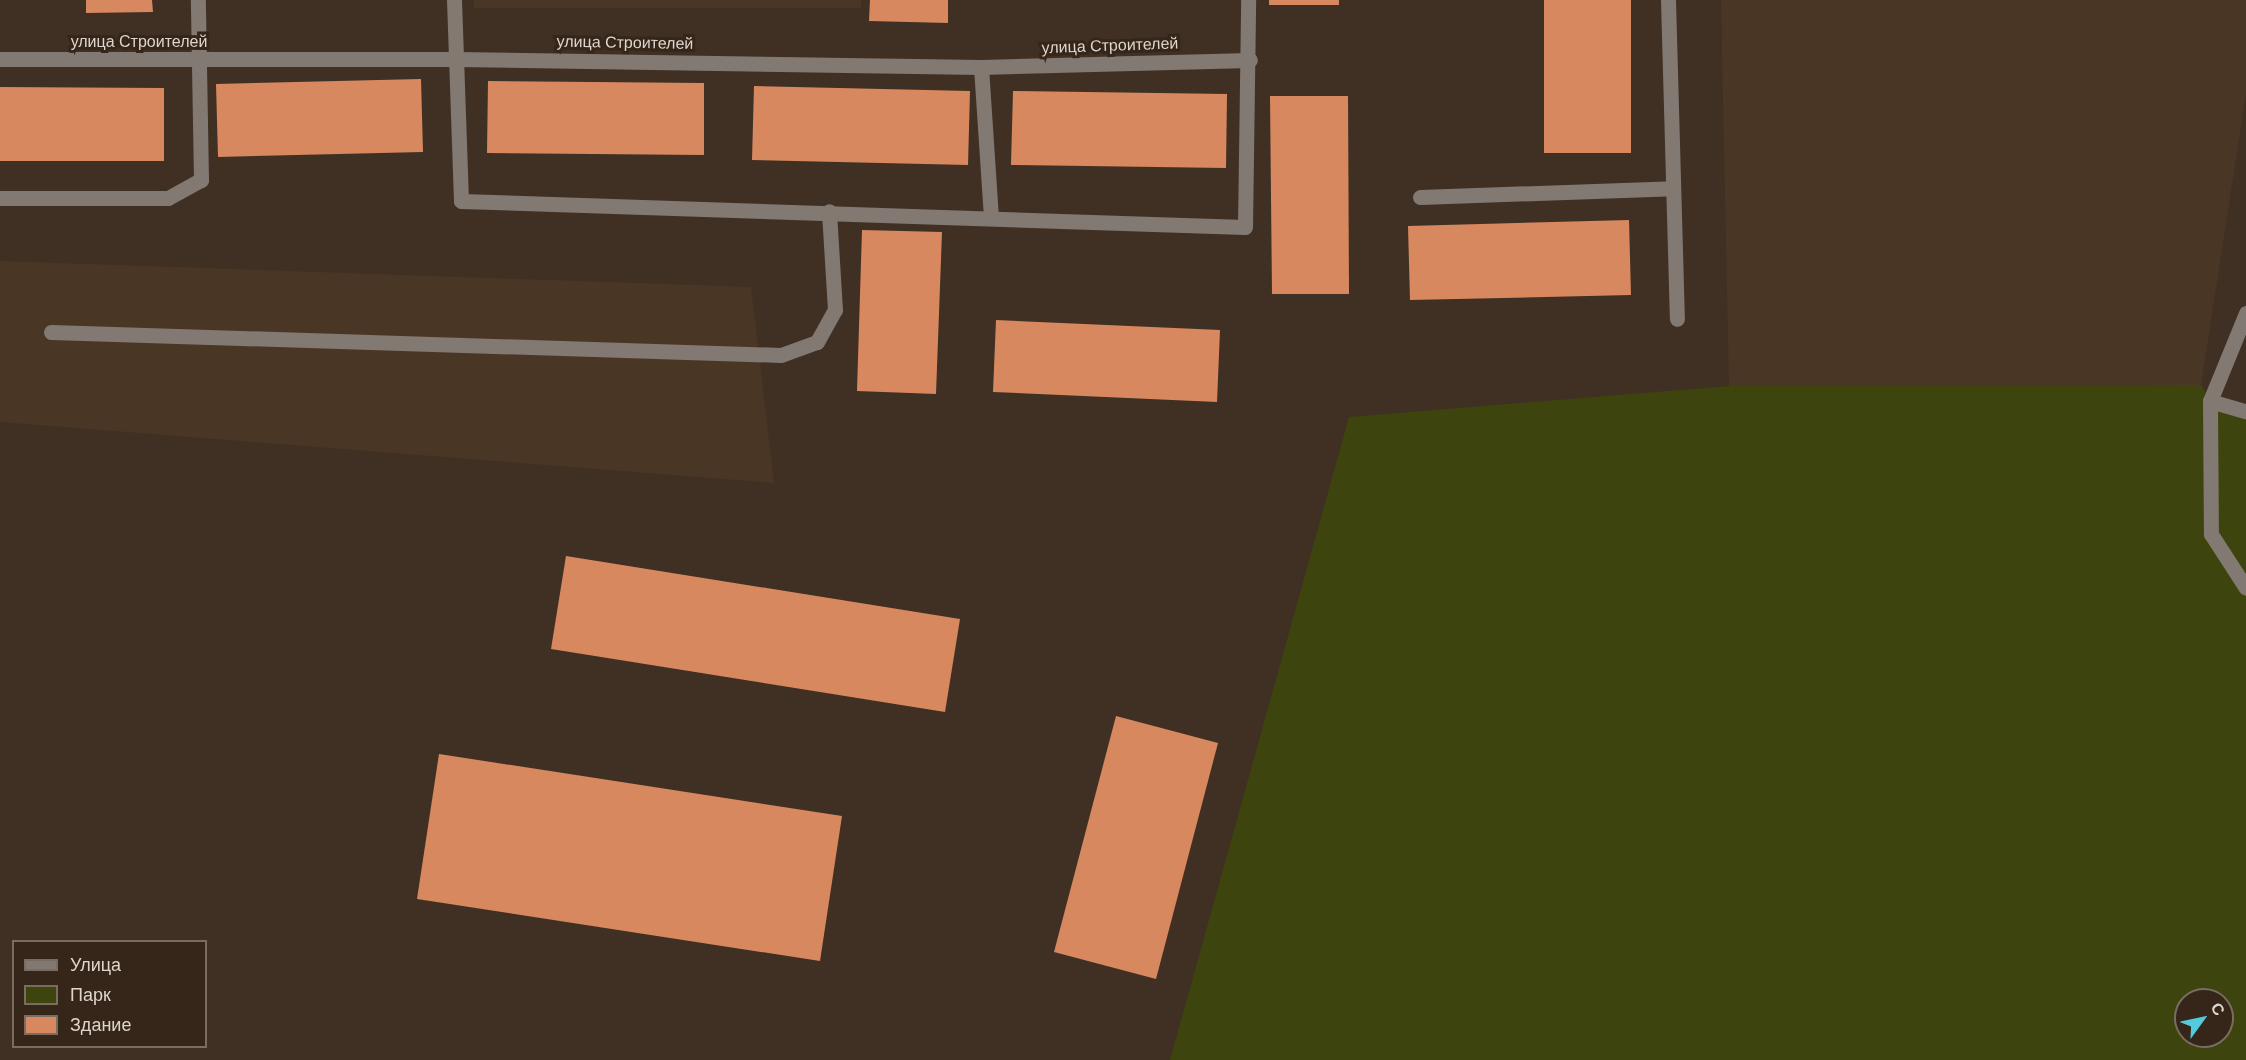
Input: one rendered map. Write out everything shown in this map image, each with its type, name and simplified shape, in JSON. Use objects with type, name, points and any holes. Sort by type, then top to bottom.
[{"type":"street","points":[[0,198],[168,198],[201,180],[198,0]]},
{"type":"street","points":[[454,0],[461,201],[991,216],[1245,227],[1250,60],[1248,0]]},
{"type":"street","points":[[1668,0],[1677,320]]},
{"type":"street","name":"улица Строителей","points":[[0,59],[455,59],[981,67],[1250,60]]},
{"type":"street","points":[[981,67],[991,216]]},
{"type":"street","points":[[1420,197],[1673,188]]},
{"type":"street","points":[[51,332],[781,355],[817,342],[835,310],[829,211]]},
{"type":"street","points":[[2246,313],[2210,401],[2211,534],[2246,588]]},
{"type":"street","points":[[2210,401],[2246,411]]},
{"type":"shaded area","points":[[474,0],[861,0],[861,8],[474,8]]},
{"type":"shaded area","points":[[1721,0],[2246,0],[2246,94],[2201,385],[1729,386]]},
{"type":"shaded area","points":[[0,261],[751,287],[774,483],[0,422]]},
{"type":"green space","points":[[2201,385],[2211,401],[2246,411],[2246,1060],[1170,1060],[1349,417],[1729,386]]},
{"type":"building","points":[[86,0],[152,0],[153,12],[86,13]]},
{"type":"building","points":[[870,0],[948,0],[948,23],[869,21]]},
{"type":"building","points":[[1269,0],[1339,0],[1339,5],[1269,5]]},
{"type":"building","points":[[1544,0],[1631,0],[1631,153],[1544,153]]},
{"type":"building","points":[[421,79],[423,152],[218,157],[216,84]]},
{"type":"building","points":[[488,81],[704,83],[704,155],[487,153]]},
{"type":"building","points":[[754,86],[970,91],[968,165],[752,160]]},
{"type":"building","points":[[0,87],[164,88],[164,161],[0,161]]},
{"type":"building","points":[[1013,91],[1227,94],[1226,168],[1011,165]]},
{"type":"building","points":[[1270,96],[1348,96],[1349,294],[1272,294]]},
{"type":"building","points":[[1629,220],[1631,295],[1410,300],[1408,226]]},
{"type":"building","points":[[862,230],[942,232],[936,394],[857,391]]},
{"type":"building","points":[[996,320],[1220,330],[1217,402],[993,392]]},
{"type":"building","points":[[566,556],[960,619],[945,712],[551,649]]},
{"type":"building","points":[[1116,716],[1218,743],[1156,979],[1054,952]]},
{"type":"building","points":[[439,754],[842,816],[820,961],[417,899]]}]
